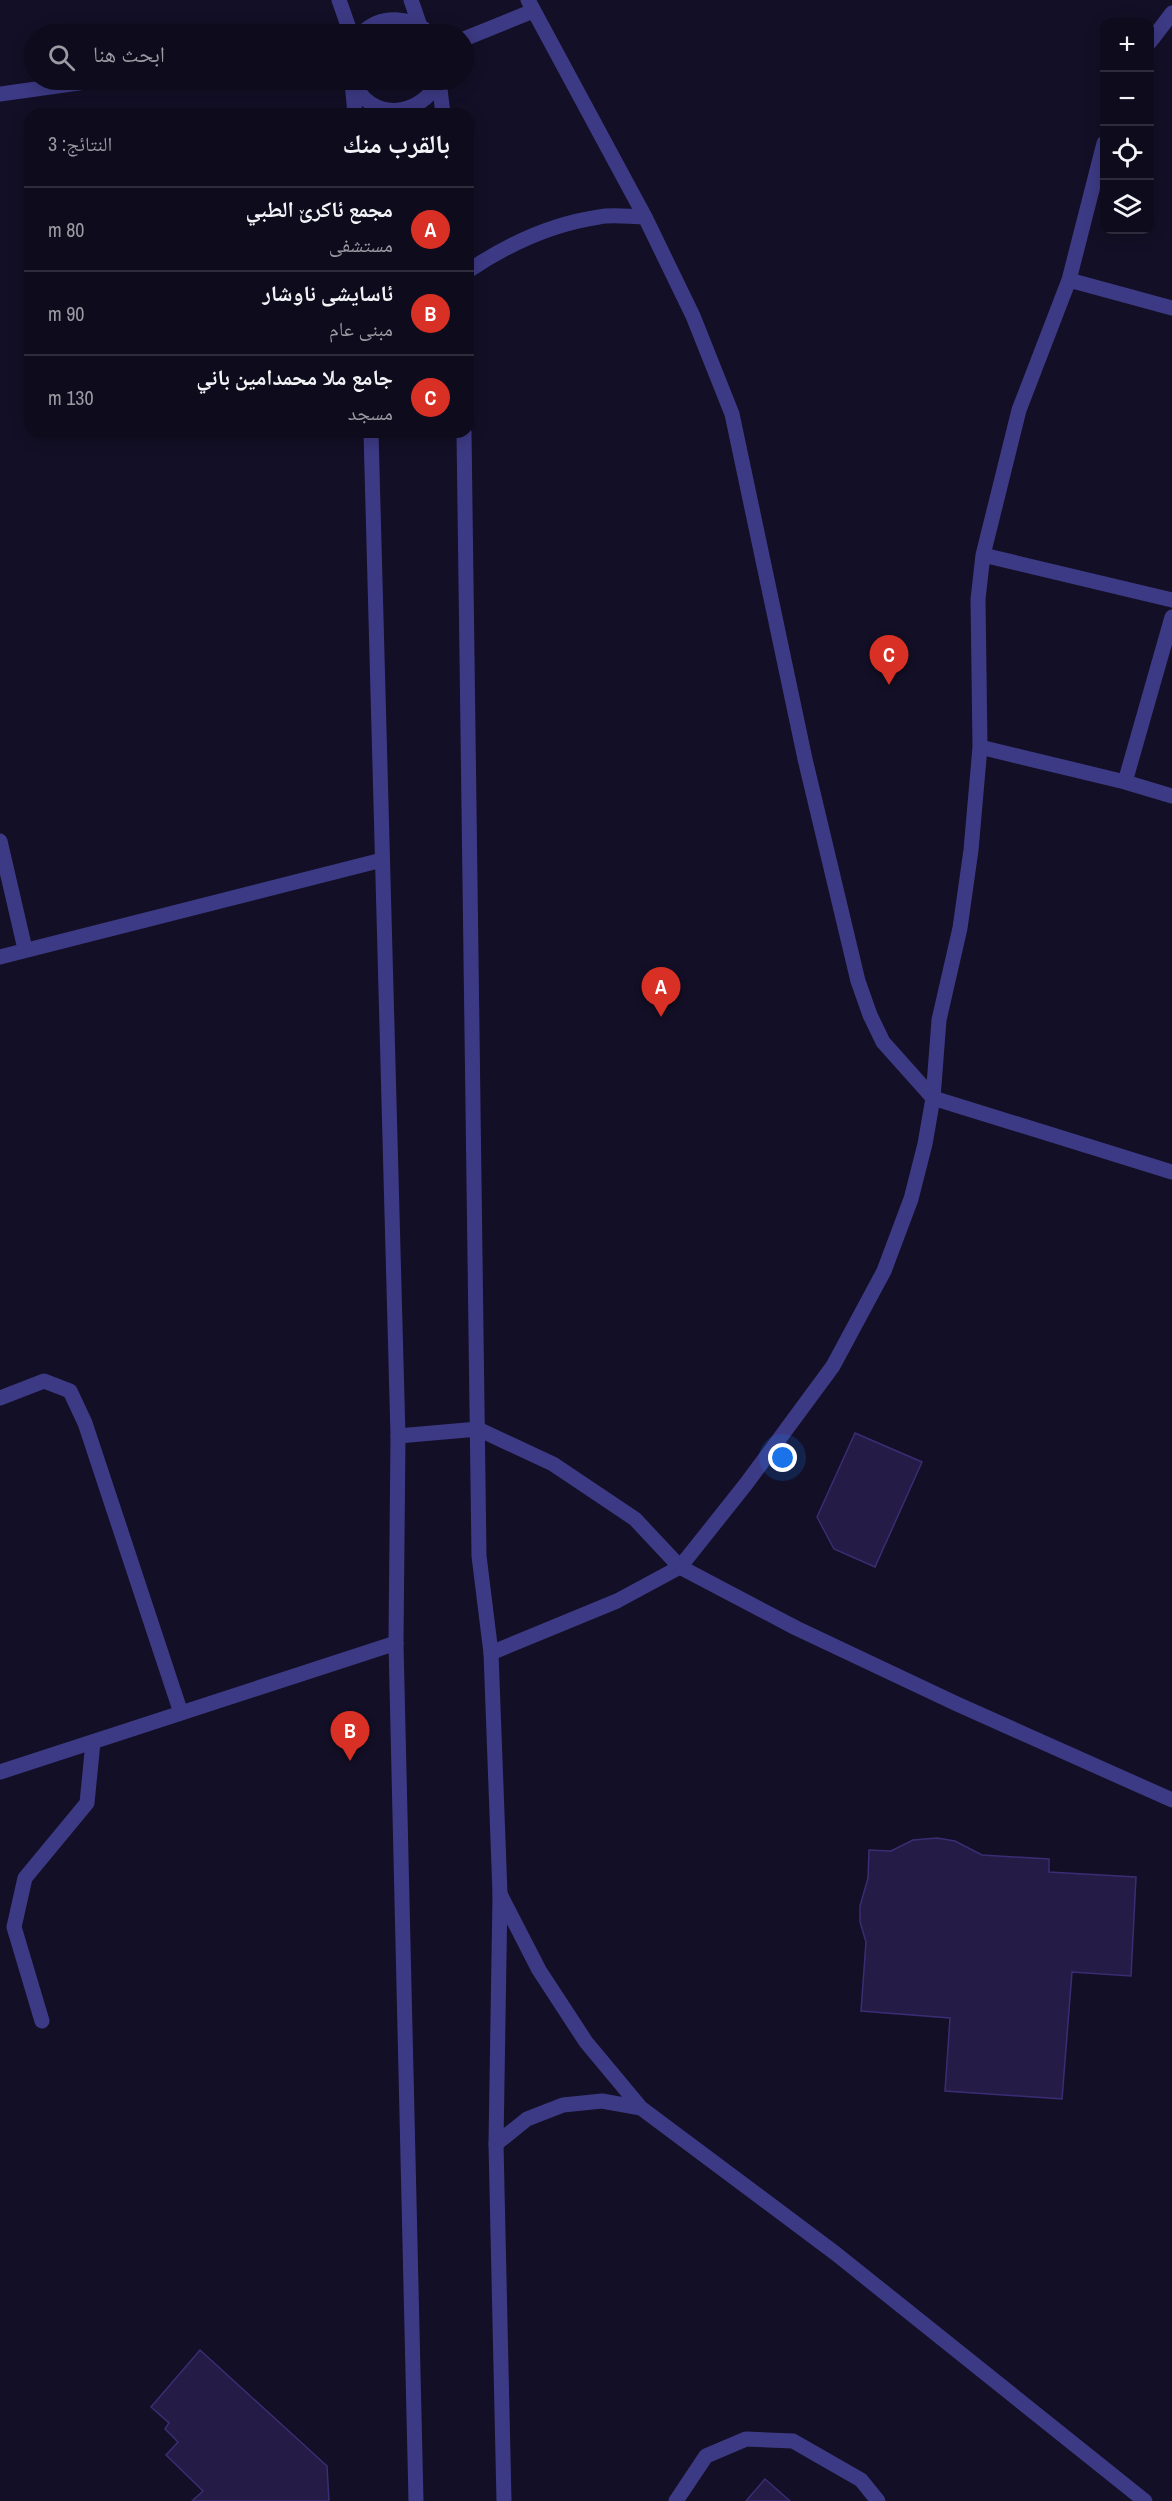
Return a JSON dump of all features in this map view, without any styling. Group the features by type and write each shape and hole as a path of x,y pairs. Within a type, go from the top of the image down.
{"street":[{"path":"339,0 347,24"},
{"path":"411,0 422,24"},
{"path":"474,34 531,5 645,217 693,316 732,414 803,747 858,981 883,1042 933,1098 1172,1172"},
{"path":"1154,36 1172,13"},
{"path":"374,24 405,19 414,24"},
{"path":"0,94 29,90"},
{"path":"354,90 355,108"},
{"path":"359,90 364,97 382,108"},
{"path":"410,108 418,105 433,90"},
{"path":"440,90 442,108"},
{"path":"491,1653 617,1601 680,1567 746,1484 833,1366 884,1271 911,1199 925,1144 933,1098 939,1020 960,927 971,850 980,747 978,599 982,555 1019,410 1069,280 1100,159"},
{"path":"474,267 500,249 543,231 600,216 645,217"},
{"path":"1069,280 1172,308"},
{"path":"371,438 398,1436 396,1643 416,2501"},
{"path":"464,438 479,1556 491,1653 500,1894 496,2144 504,2501"},
{"path":"982,555 1172,600"},
{"path":"1125,782 1172,617"},
{"path":"980,747 1125,782 1172,796"},
{"path":"0,841 25,949"},
{"path":"0,957 382,860"},
{"path":"0,1398 44,1381 70,1391 85,1423 181,1713"},
{"path":"398,1436 478,1429 553,1464 635,1519 680,1567 796,1628 957,1704 1172,1800"},
{"path":"0,1772 396,1643"},
{"path":"42,2021 14,1927 25,1878 87,1803 93,1742"},
{"path":"500,1894 539,1970 586,2042 641,2108 836,2253 1145,2501"},
{"path":"496,2144 527,2120 563,2104 602,2100 641,2108"},
{"path":"676,2501 706,2456 746,2439 793,2441 861,2480 878,2501"}],"building":[{"path":"855,1433 922,1462 875,1567 834,1549 817,1517"},
{"path":"937,1838 955,1841 982,1855 1049,1859 1049,1872 1136,1877 1131,1976 1072,1972 1062,2099 945,2091 950,2018 861,2011 866,1942 860,1922 860,1906 868,1878 869,1850 891,1851 913,1840"},
{"path":"200,2350 327,2466 329,2501 192,2501 203,2491 166,2455 178,2442 165,2429 169,2423 151,2407"},
{"path":"765,2479 790,2501 746,2501"}],"place":[{"name":"جامع ملا محمدامين باني","path":"889,685"},
{"name":"مجمع ئاکرێ الطبي","path":"661,1017"},
{"name":"ئاسايشى ناوشار","path":"350,1761"}]}
